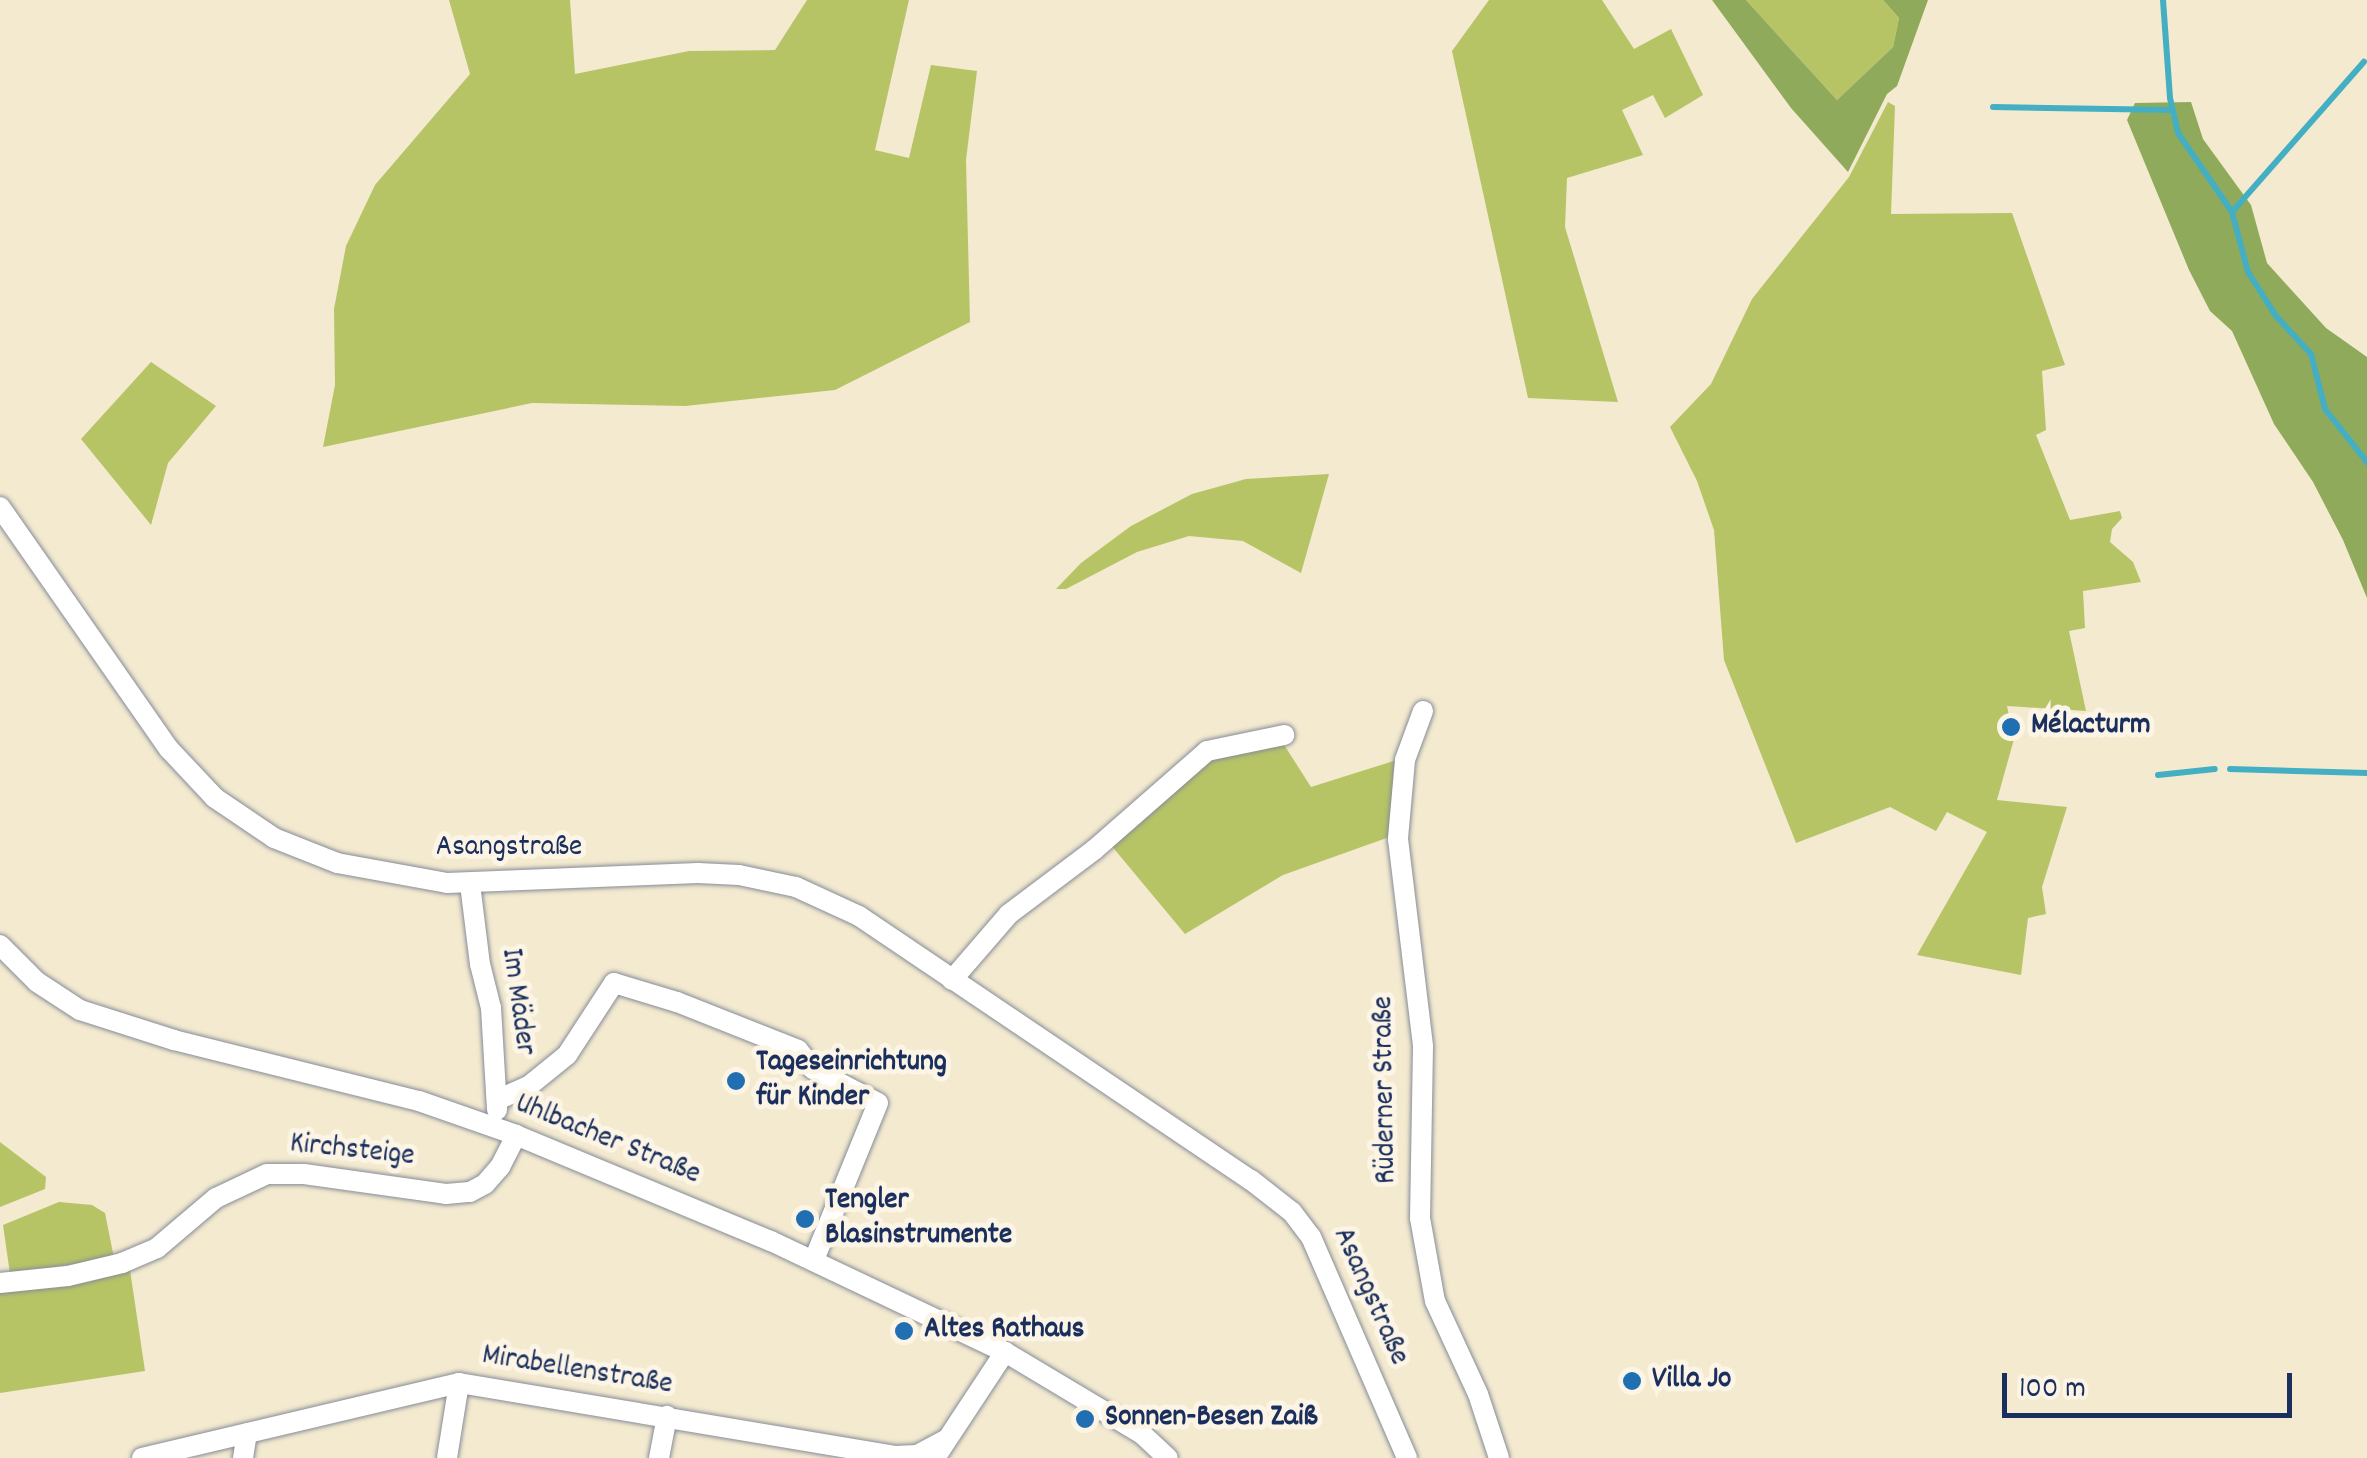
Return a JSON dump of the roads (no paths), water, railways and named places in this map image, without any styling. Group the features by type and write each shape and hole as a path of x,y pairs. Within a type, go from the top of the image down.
{"street":[{"name":"Asangstraße","path":"0,507 7,533 169,749 232,811 274,838 337,863 393,876 470,884 698,873 756,877 796,887 847,909 1236,1170 1292,1212 1316,1246 1407,1458"},
{"name":"Rüderner Straße","path":"1422,712 1405,760 1398,839 1422,1047 1420,1218 1436,1301 1483,1406 1499,1458"},
{"path":"952,980 1009,914 1094,850 1207,751 1284,735"},
{"name":"Im Mäder","path":"470,884 480,964 491,1008 497,1100 506,1132"},
{"name":"Uhlbacher Straße","path":"0,945 37,982 80,1010 420,1101 506,1132 814,1260 1005,1352 1142,1434 1168,1458"},
{"path":"497,1100 530,1085 568,1056 614,984 677,1002 798,1050 813,1069 878,1103 814,1260"},
{"name":"Kirchsteige","path":"0,1284 68,1276 122,1263 157,1248 216,1198 267,1174 304,1174 446,1194 470,1192 485,1184 500,1167 506,1132"},
{"path":"940,1449 1005,1352"},
{"path":"447,1458 458,1383"},
{"name":"Mirabellenstraße","path":"142,1458 458,1383 896,1456 940,1449"},
{"path":"659,1458 666,1416"},
{"path":"243,1458 247,1433"}],"waterway":[{"path":"2163,0 2170,98 2178,133 2232,212 2248,272 2276,316 2311,354 2325,409 2367,462"},
{"path":"2232,212 2364,62"},
{"path":"1993,107 2172,110"},
{"path":"2158,775 2215,769"},
{"path":"2230,769 2367,773"}],"place":[{"name":"Mélacturm","path":"2011,727"},
{"name":"Tageseinrichtung für Kinder","path":"736,1081"},
{"name":"Tengler Blasinstrumente","path":"805,1219"},
{"name":"Altes Rathaus","path":"904,1331"},
{"name":"Villa Jo","path":"1632,1381"},
{"name":"Sonnen-Besen Zaiß","path":"1085,1419"}]}
